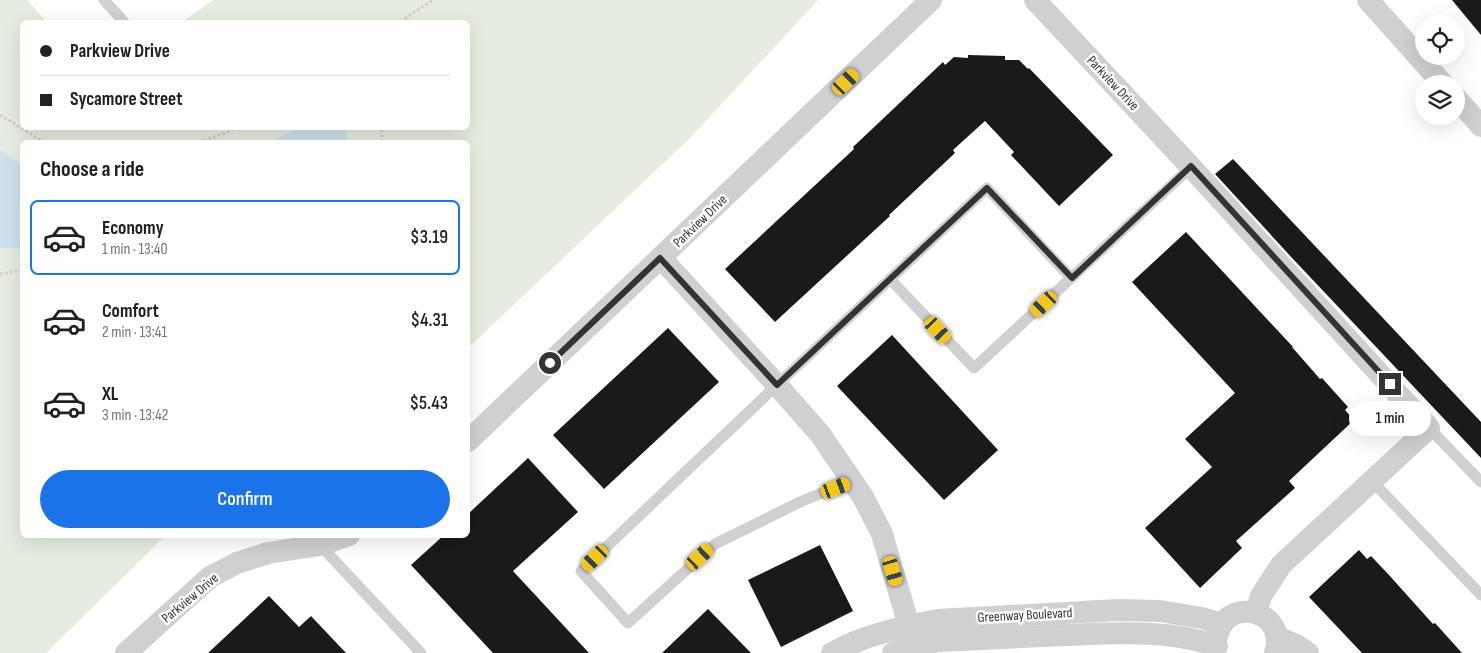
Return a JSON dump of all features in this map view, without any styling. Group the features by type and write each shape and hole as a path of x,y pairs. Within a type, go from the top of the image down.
{"street":[{"name":"Parkview Drive","path":"470,439 931,0"},
{"name":"Parkview Drive","path":"1034,0 1191,166 1429,428"},
{"path":"1368,0 1435,75"},
{"path":"1465,108 1481,126"},
{"path":"660,258 820,434 863,497 882,534 905,642"},
{"path":"1256,612 1261,596 1281,565 1429,428"},
{"name":"Parkview Drive","path":"126,653 210,577 237,563 268,553 320,545 340,538"},
{"name":"Greenway Boulevard","path":"905,642 938,620 1118,610 1160,610 1222,624"},
{"path":"1218,649 1219,631 1222,624 1229,617 1247,611 1256,612 1271,623 1276,645 1296,645 1308,653"},
{"name":"Greenway Boulevard","path":"832,653 840,648 876,635 905,642 1116,633 1158,634 1198,639 1218,649"}],"lane":[{"path":"104,0 122,20"},
{"path":"890,279 974,368 1191,166"},
{"path":"852,481 802,501 715,544 628,623 581,571 987,188 1072,278"},
{"path":"1429,428 1481,482"},
{"path":"1372,481 1481,595"},
{"path":"320,545 421,653"}],"path":[{"path":"403,20 433,0"},
{"path":"0,114 20,127"},
{"path":"25,130 41,140"},
{"path":"204,140 231,130"},
{"path":"0,274 20,270"}],"shaded area":[{"path":"0,0 27,0 45,20 20,20 20,130 293,130 273,140 20,140 20,164 0,149"},
{"path":"213,0 818,0 690,138 470,346 470,140 348,140 347,130 470,130 470,20 185,20"},
{"path":"0,248 20,249 20,538 163,538 46,653 0,653"}],"water":[{"path":"293,130 347,130 348,140 273,140"},
{"path":"0,149 20,164 20,249 0,248"}],"building":[{"path":"1452,0 1481,0 1481,35 1465,15"},
{"path":"968,55 1005,56 1005,60 1019,60 1113,155 1059,206 1011,155 1014,152 985,121 953,150 955,153 890,216 775,322 725,269 854,149 853,147 943,62 945,65 954,57 968,58"},
{"path":"1233,159 1481,422 1481,458 1215,174"},
{"path":"1186,232 1293,347 1320,379 1322,378 1348,407 1345,410 1354,420 1289,481 1295,488 1236,541 1242,548 1200,588 1145,528 1212,467 1185,439 1235,393 1132,282"},
{"path":"668,328 719,382 604,489 553,435"},
{"path":"892,335 998,450 944,500 837,386"},
{"path":"528,458 578,512 513,571 589,653 493,653 411,565 441,538 470,538 470,512"},
{"path":"820,545 853,611 781,647 748,580"},
{"path":"1359,550 1367,559 1371,556 1462,653 1362,653 1309,597"},
{"path":"269,596 299,627 311,616 346,653 208,653"},
{"path":"708,609 751,653 662,653"}],"route":[{"path":"550,363 660,258 777,385 987,188 1072,278 1191,166 1390,384"}]}
